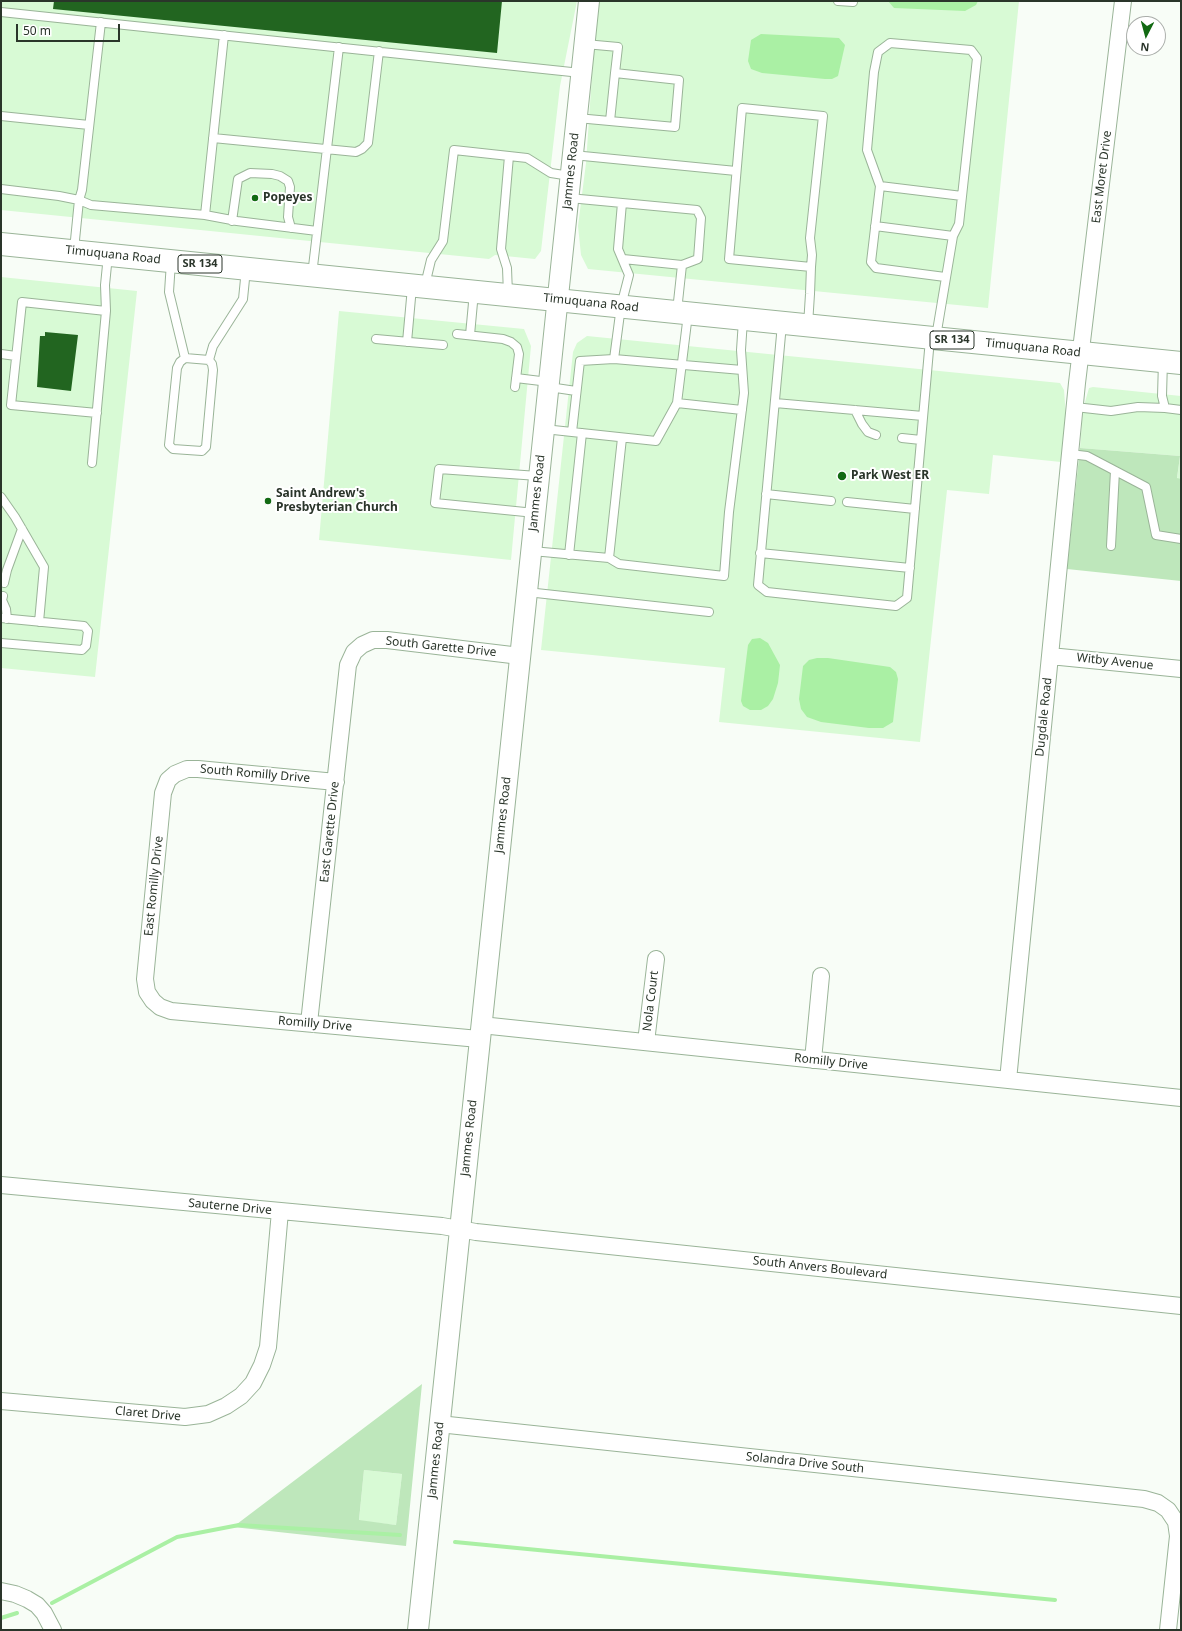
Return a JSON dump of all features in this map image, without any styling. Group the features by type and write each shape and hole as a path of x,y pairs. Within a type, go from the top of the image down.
{"main road":[{"name":"Timuquana Road","path":"1,244 1172,362"}],"street":[{"name":"Jammes Road","path":"418,1630 589,1"},
{"name":"East Moret Drive","path":"1080,353 1123,1"},
{"name":"Dugdale Road","path":"1008,1080 1080,353"},
{"name":"South Garette Drive","path":"362,645 374,640 387,640 520,656"},
{"name":"East Garette Drive","path":"309,1024 348,664 354,652 362,645"},
{"name":"Witby Avenue","path":"1050,656 1181,669"},
{"name":"South Romilly Drive","path":"175,774 187,769 198,769 336,782"},
{"name":"East Romilly Drive","path":"153,1001 147,992 145,979 162,800 163,792 168,780 175,774"},
{"name":"Nola Court","path":"646,1042 656,959"},
{"path":"813,1060 821,976"},
{"name":"Romilly Drive","path":"153,1001 160,1007 170,1011 309,1024 646,1042 1181,1098"},
{"name":"Sauterne Drive","path":"1,1185 434,1225 459,1229"},
{"name":"Claret Drive","path":"1,1400 185,1418 208,1414 226,1406 241,1396 253,1383 262,1365 268,1347 280,1211"},
{"name":"South Anvers Boulevard","path":"459,1229 1181,1306"},
{"name":"Solandra Drive South","path":"439,1424 1144,1499 1158,1503 1168,1510 1176,1522 1178,1536 1168,1630"},
{"path":"1,1591 15,1594 37,1605 44,1613 53,1630"}],"lane":[{"path":"838,1 853,1"},
{"path":"1,12 582,73"},
{"path":"74,251 101,22"},
{"path":"205,215 224,35"},
{"path":"782,323 758,585 767,592 896,606 908,598 923,416 933,338 945,277 953,236 959,224 977,58 971,50 890,43 878,52 874,72 867,150 880,186 871,262 876,268 945,277"},
{"path":"585,44 618,47 610,122"},
{"path":"312,275 339,47"},
{"path":"213,138 356,152 362,149 368,143 379,51"},
{"path":"577,118 675,127 679,80 615,73"},
{"path":"808,325 812,266 810,238 824,116 742,108 728,259 812,266"},
{"path":"1,116 90,125"},
{"path":"408,342 418,286 431,260 443,241 454,150 527,158 551,173 571,176"},
{"path":"573,155 736,171"},
{"path":"508,295 507,268 501,249 509,156"},
{"path":"232,221 238,179 250,173 272,174 280,176 288,181 290,187 288,217 291,228"},
{"path":"880,186 962,196"},
{"path":"1,189 59,196 79,200 91,205 205,215 232,221 317,231"},
{"path":"568,198 697,210 701,218 698,259 682,265 623,259"},
{"path":"614,359 621,306 629,275 618,249 622,203"},
{"path":"875,226 953,236"},
{"path":"92,463 106,311 105,286 108,254"},
{"path":"171,261 169,292 185,358"},
{"path":"544,429 656,442 677,403 682,365 682,265"},
{"path":"209,360 185,358 180,362 177,368 169,444 173,449 202,451 206,447 213,370 212,364 209,360 213,346 243,299 246,268"},
{"path":"470,335 474,292"},
{"path":"97,413 11,405 22,302 106,311"},
{"path":"531,550 609,558 619,564 724,576 729,512 744,393 741,350 743,319"},
{"path":"457,334 503,339 511,342 517,348 519,354 516,383 549,384 576,391"},
{"path":"376,339 443,345"},
{"path":"1,354 16,356"},
{"path":"572,432 580,361 614,359 742,370"},
{"path":"1165,408 1162,396 1172,362"},
{"path":"677,403 742,410"},
{"path":"774,403 923,416"},
{"path":"1075,407 1111,411 1138,407 1181,410"},
{"path":"855,410 868,432 876,435"},
{"path":"569,555 582,434"},
{"path":"609,558 622,438"},
{"path":"902,438 921,440"},
{"path":"1070,454 1087,456 1146,487 1156,535 1181,538"},
{"path":"535,513 435,503 439,468 539,476"},
{"path":"1112,546 1115,471"},
{"path":"766,494 831,501"},
{"path":"1,498 22,529 44,567 39,622"},
{"path":"847,502 915,509"},
{"path":"4,583 7,570 22,529"},
{"path":"760,553 910,568"},
{"path":"527,592 709,612"},
{"path":"1,643 82,650 86,646 88,631 84,626 4,619 6,609 2,596"}],"shaded area":[{"path":"1,1 577,1 560,86 541,251 535,259 495,255 489,259 1,210"},
{"path":"597,1 1019,1 988,308 588,269 581,255 578,226 586,163"},
{"path":"888,1 978,1 976,5 965,11 894,8"},
{"path":"761,34 839,38 845,45 838,76 832,79 825,79 762,73 751,69 748,61 751,40"},
{"path":"1,277 137,291 95,677 1,668"},
{"path":"339,311 524,329 531,346 511,560 319,540"},
{"path":"587,336 1060,383 1064,390 1066,417 1061,462 993,455 989,494 947,490 920,742 719,722 725,668 541,650 573,352 577,343"},
{"path":"1093,387 1181,396 1181,479 1177,479 1180,456 1080,448 1083,409 1089,388"},
{"path":"1080,448 1180,456 1177,478 1181,479 1181,581 1067,569"},
{"path":"760,638 768,643 780,665 778,683 773,699 768,706 761,710 750,710 743,706 741,701 748,645 752,639"},
{"path":"828,658 890,667 896,672 898,679 893,722 883,728 869,728 821,722 807,717 801,709 799,699 803,666 809,660"},
{"path":"422,1384 406,1546 233,1527","holes":["364,1470 402,1474 396,1525 359,1520"]},
{"path":"364,1470 402,1474 396,1525 359,1521"}],"building":[{"path":"54,1 502,1 497,53 53,9"},
{"path":"45,332 78,335 71,391 37,387 40,336 45,336"}],"waterway":[{"path":"52,1603 177,1537 239,1525 400,1535"},
{"path":"455,1542 1055,1600"},
{"path":"1,1618 17,1613"}],"place":[{"name":"Popeyes","path":"255,198"},
{"name":"Park West ER","path":"842,476"},
{"name":"Saint Andrew's Presbyterian Church","path":"268,501"}]}
